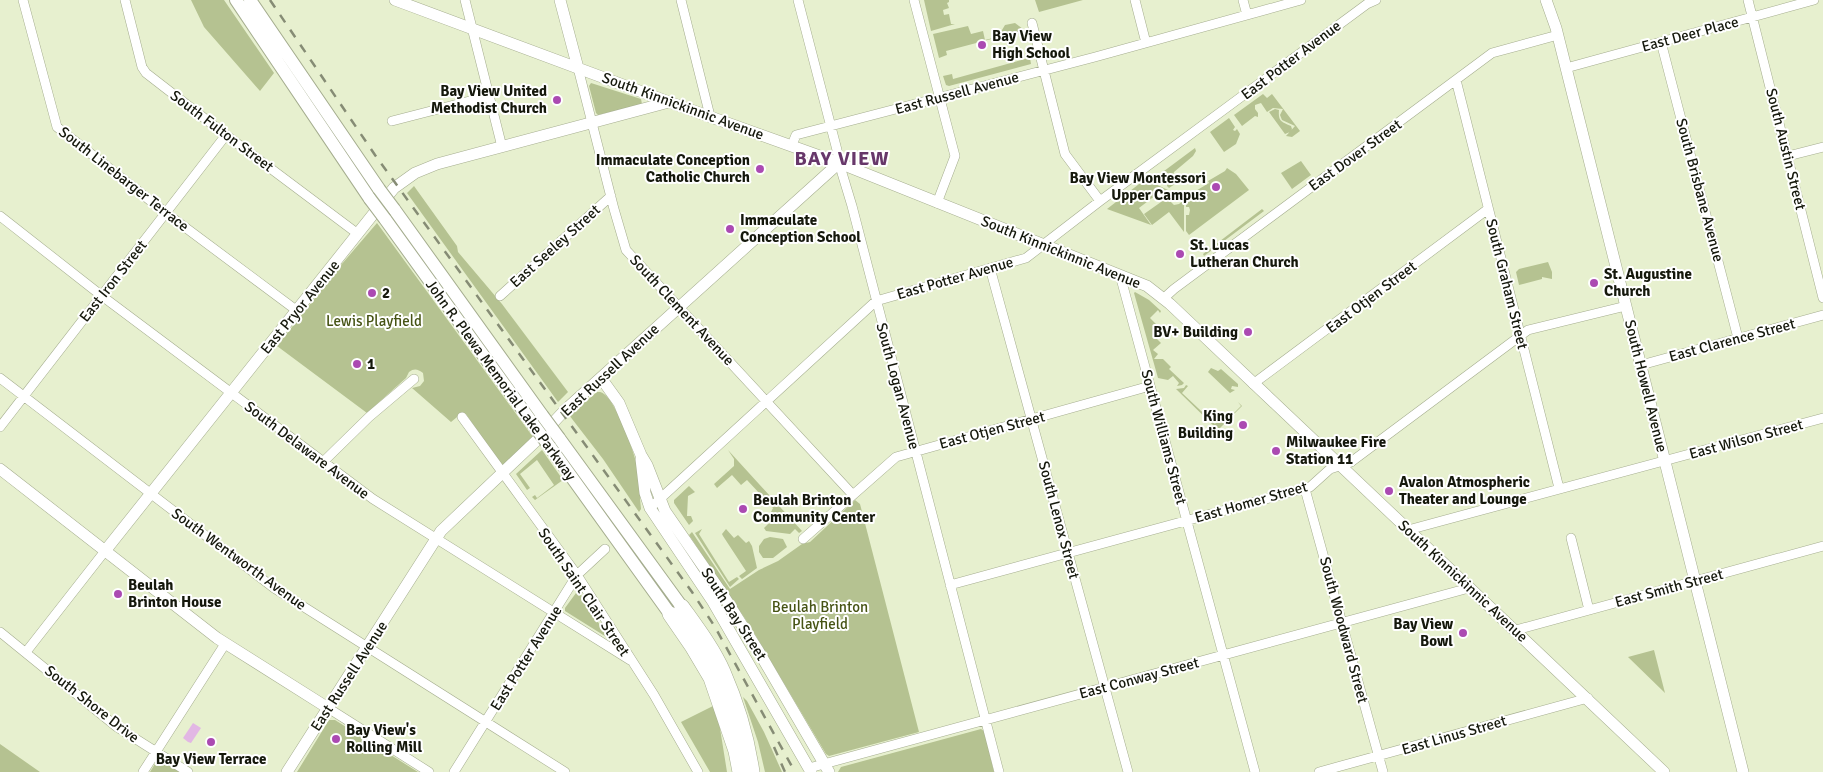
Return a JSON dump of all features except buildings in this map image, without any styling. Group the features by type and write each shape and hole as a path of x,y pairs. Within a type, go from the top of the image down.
{"highway":[{"name":"John R. Plewa Memorial Lake Parkway","path":"676,611 692,646 711,678 736,751 740,772"},
{"name":"John R. Plewa Memorial Lake Parkway","path":"676,611 704,639 723,671 742,724 752,767"},
{"path":"725,718 731,772"}],"main road":[{"name":"John R. Plewa Memorial Lake Parkway","path":"236,0 370,199 537,420 559,438 676,611"},
{"name":"John R. Plewa Memorial Lake Parkway","path":"250,0 537,420 550,447 676,611"},
{"name":"South Kinnickinnic Avenue","path":"395,0 669,102 792,145 1147,286 1254,384 1468,588 1516,630 1664,772"},
{"name":"South Clement Avenue","path":"560,0 578,68"},
{"name":"South Howell Avenue","path":"1546,0 1558,35 1743,772"},
{"name":"East Pryor Avenue","path":"105,551 394,188 415,173 437,164 669,102"},
{"name":"East Russell Avenue","path":"287,772 444,527 565,410 838,163"},
{"name":"South Bay Street","path":"601,378 619,403 665,511 723,595 759,652 827,768"},
{"name":"South Bay Street","path":"641,455 645,494 650,508 713,602 810,770"},
{"path":"0,469 225,644 328,708"},
{"path":"713,602 723,595"},
{"path":"783,722 796,714"}],"street":[{"name":"South Linebarger Terrace","path":"23,0 57,127 166,213 296,310"},
{"name":"South Fulton Street","path":"125,0 144,70 226,135 358,234"},
{"path":"465,0 502,147"},
{"path":"681,0 710,116"},
{"name":"South Logan Avenue","path":"798,0 837,150 838,163 852,206 999,772"},
{"path":"914,0 955,156 937,203"},
{"path":"1135,0 1146,43"},
{"path":"1243,0 1247,15"},
{"name":"East Russell Avenue","path":"792,145 796,135 1146,43 1301,0"},
{"name":"South Austin Street","path":"1748,0 1823,298"},
{"name":"East Deer Place","path":"1566,68 1814,0"},
{"name":"East Potter Avenue","path":"650,508 876,301 1026,258 1100,201 1371,1"},
{"path":"1032,23 1065,154 1100,201"},
{"name":"East Dover Street","path":"1163,299 1492,53 1558,35"},
{"name":"South Brisbane Avenue","path":"1661,42 1738,338"},
{"name":"South Clement Avenue","path":"578,68 610,196 626,250 852,495"},
{"name":"South Graham Street","path":"1456,80 1559,488"},
{"path":"392,121 489,96"},
{"name":"East Iron Street","path":"0,426 226,135"},
{"path":"1788,156 1823,147"},
{"name":"East Seeley Street","path":"500,296 610,196"},
{"name":"East Otjen Street","path":"1254,384 1488,210"},
{"name":"South Delaware Avenue","path":"0,216 102,296 373,498 630,660"},
{"name":"South Lenox Street","path":"990,268 1128,772"},
{"name":"South Williams Street","path":"1120,275 1255,772"},
{"name":"East Homer Street","path":"950,585 1310,487 1330,469 1351,462 1528,330 1626,306"},
{"name":"East Clarence Street","path":"1641,365 1823,315"},
{"name":"South Wentworth Avenue","path":"0,378 274,588 565,772"},
{"path":"323,462 369,418 414,379"},
{"name":"East Otjen Street","path":"803,539 896,457 1150,386"},
{"name":"South Saint Clair Street","path":"462,417 577,575 654,695 698,772"},
{"name":"East Wilson Street","path":"1408,530 1823,418"},
{"name":"South Woodward Street","path":"1305,489 1383,772"},
{"path":"1571,538 1589,610"},
{"name":"East Smith Street","path":"1516,630 1823,546"},
{"name":"East Potter Avenue","path":"454,772 577,575 605,549"},
{"name":"East Pryor Avenue","path":"26,652 105,551"},
{"name":"East Conway Street","path":"810,770 827,768 986,720 1468,588"},
{"name":"South Shore Drive","path":"0,632 117,727 156,752 174,767 188,772"},
{"path":"143,772 225,644"},
{"name":"East Linus Street","path":"1320,772 1588,698"},
{"path":"328,708 429,772"}],"green space":[{"path":"191,0 224,0 274,73 260,91 204,27"},
{"path":"924,0 949,0 947,3 949,8 943,10 944,15 949,14 951,24 955,24 931,31"},
{"path":"1035,0 1083,0 1039,12"},
{"path":"1015,23 1023,29 1026,40 1021,42 1018,32 946,51 947,55 939,58 933,34 968,26 971,34 983,31 985,40 997,37 996,32 1002,30 1005,25"},
{"path":"1029,52 1031,64 949,86 946,85 943,76 952,74 953,79 1025,59 1026,53"},
{"path":"591,83 641,99 642,104 598,115 589,86"},
{"path":"1263,94 1267,98 1272,94 1300,131 1292,137 1286,136 1295,126 1282,120 1280,115 1283,109 1273,108 1267,112 1261,103 1255,105 1258,117 1255,116 1242,126 1234,115"},
{"path":"1275,109 1279,110 1281,121 1291,126 1290,132 1285,134 1269,112"},
{"path":"1229,118 1235,127 1233,130 1237,129 1240,134 1236,144 1224,152 1210,132"},
{"path":"1195,148 1196,151 1193,156 1174,172 1173,175 1178,182 1169,188 1164,178 1156,181 1152,180"},
{"path":"1301,161 1311,175 1292,189 1281,173"},
{"path":"1227,168 1236,174 1249,190 1189,235 1186,231 1186,215 1189,215 1190,210 1189,207 1186,207 1186,200 1189,198 1189,195 1209,183 1208,181"},
{"path":"1148,177 1151,182 1168,190 1161,195 1156,195 1139,208 1151,225 1107,209"},
{"path":"414,186 457,246 458,252 502,304 568,392 558,402 407,193"},
{"path":"1164,195 1174,205 1184,200 1184,232 1169,212 1152,225 1144,214 1161,202 1160,200"},
{"path":"1262,209 1264,211 1204,256 1203,254"},
{"name":"Lewis Playfield","path":"377,223 533,437 502,466 466,414 462,413 451,422 412,388 420,386 424,381 423,373 414,370 409,372 406,378 367,413 277,346"},
{"path":"1548,262 1552,272 1552,279 1542,277 1542,279 1519,285 1516,272 1519,269"},
{"path":"1135,292 1149,300 1161,311 1160,313 1158,310 1150,318 1160,328 1153,335 1161,343 1153,350 1158,354 1154,359 1163,359 1171,367 1169,369 1184,383 1182,385 1177,386 1179,383 1173,376 1168,380 1158,378"},
{"path":"1211,368 1218,371 1221,369 1238,384 1238,387 1232,386 1231,389 1235,390 1230,393 1208,372"},
{"path":"1186,385 1188,386 1182,393 1215,424 1219,419 1224,423 1241,406 1238,402 1242,406 1218,430 1176,389 1184,388"},
{"path":"597,392 601,392 609,399 624,427 637,466 641,497 641,509 639,512 603,459 569,415"},
{"path":"542,450 563,480 535,500 532,497 535,495 537,498 554,485 537,460 520,474 530,488 527,490 516,474"},
{"path":"728,450 802,531 799,533 795,529 790,534 766,531 764,528 774,518 770,514 773,508 747,480 741,485 732,475 717,488 714,484 734,466 734,459"},
{"path":"689,486 695,492 688,496 687,516 691,516 693,521 689,525 674,503 674,500"},
{"name":"Beulah Brinton Playfield","path":"855,500 860,504 919,732 829,756 826,754 750,626 689,535 692,532 730,589 759,570 778,561 802,544 810,542"},
{"path":"702,529 699,534 729,582 737,577 739,579 730,587 695,533"},
{"path":"726,529 734,538 738,535 746,543 749,541 752,546 757,568 742,579 739,576 746,571 722,534"},
{"path":"770,537 783,539 787,547 773,558 763,558 759,552 759,546 764,539"},
{"path":"576,593 581,595 608,638 565,611 565,608"},
{"path":"1654,650 1665,693 1628,657"},
{"path":"743,697 764,732 782,772 765,772 758,742"},
{"path":"713,706 719,722 727,772 710,772 681,722"},
{"path":"329,720 335,720 418,772 297,772"},
{"path":"981,729 984,731 994,772 838,772 841,767"},
{"path":"0,744 40,772 0,772"},
{"path":"162,761 180,772 150,772 156,762"}],"shaded area":[{"path":"193,723 201,728 191,743 183,738"}],"railway":[{"path":"270,0 375,155 692,592 715,627 795,772"},
{"path":"774,747 785,772"}],"place":[{"name":"Bay View High School","path":"982,45"},
{"name":"Bay View United Methodist Church","path":"557,100"},
{"name":"Immaculate Conception Catholic Church","path":"760,169"},
{"name":"Bay View Montessori Upper Campus","path":"1216,187"},
{"name":"Immaculate Conception School","path":"730,229"},
{"name":"St. Lucas Lutheran Church","path":"1180,254"},
{"name":"St. Augustine Church","path":"1594,283"},
{"name":"2","path":"372,293"},
{"name":"BV+ Building","path":"1248,332"},
{"name":"1","path":"357,364"},
{"name":"King Building","path":"1243,425"},
{"name":"Milwaukee Fire Station 11","path":"1276,451"},
{"name":"Avalon Atmospheric Theater and Lounge","path":"1389,491"},
{"name":"Beulah Brinton Community Center","path":"743,509"},
{"name":"Beulah Brinton House","path":"118,594"},
{"name":"Bay View Bowl","path":"1463,633"},
{"name":"Bay View's Rolling Mill","path":"336,739"},
{"name":"Bay View Terrace","path":"211,742"}],"district":[{"name":"BAY VIEW","path":"842,158"}]}
